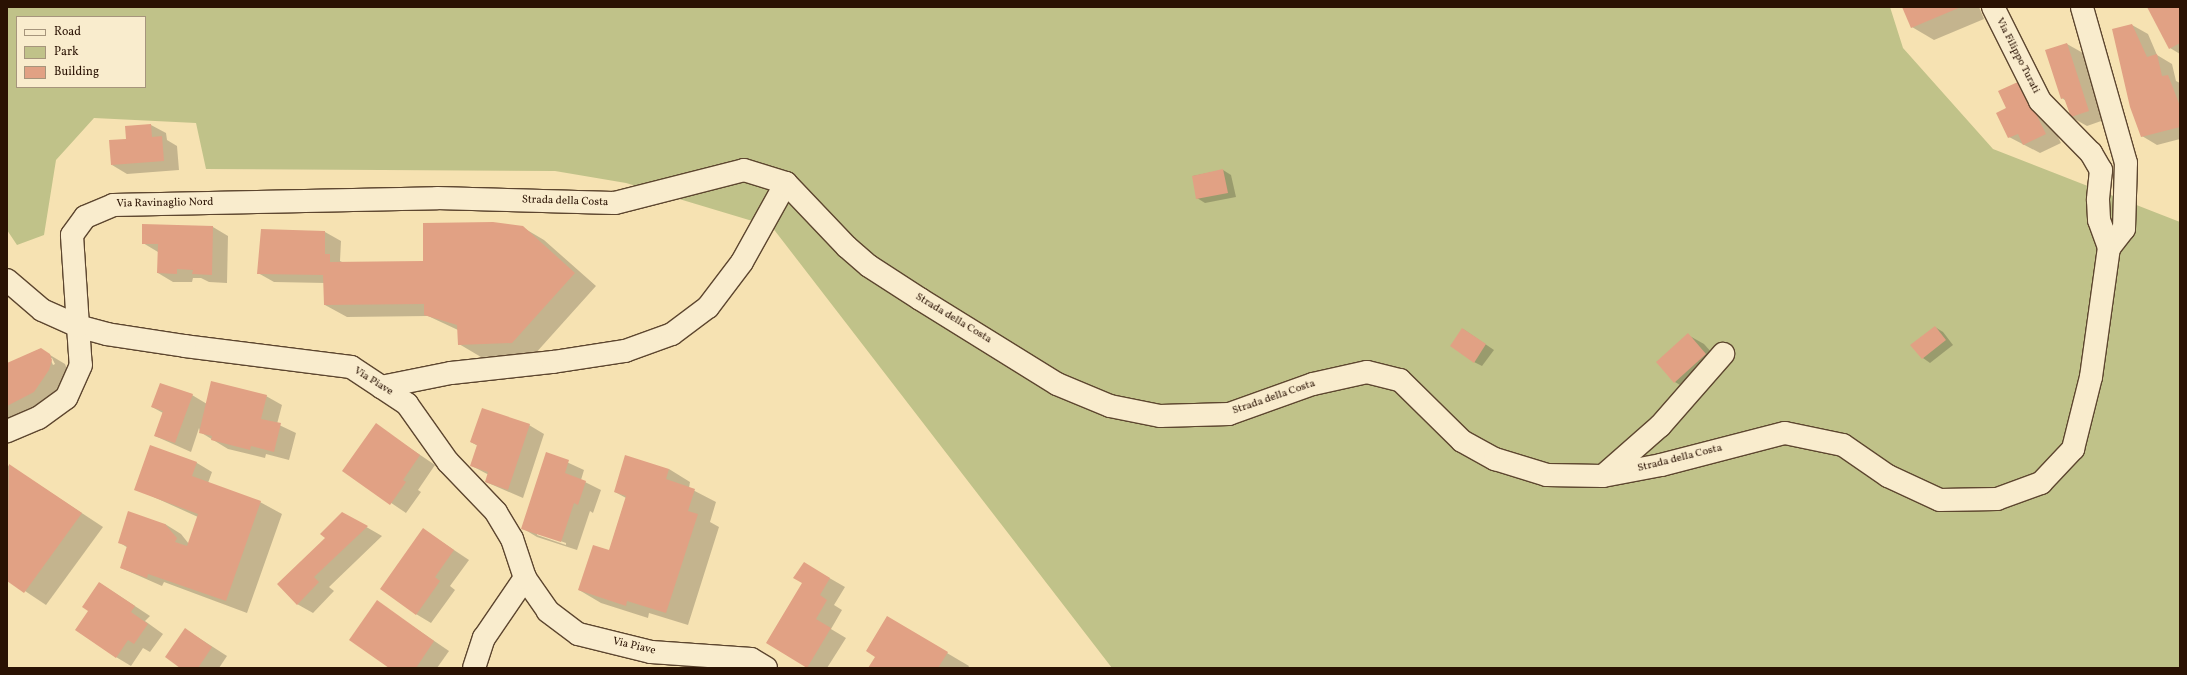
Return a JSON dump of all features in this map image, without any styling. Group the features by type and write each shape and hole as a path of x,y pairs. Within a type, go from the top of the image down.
{"street":[{"name":"Via Filippo Turati","path":"1993,7 2040,101 2091,153 2101,170 2098,200 2099,220 2109,248 2091,377"},
{"name":"Via Filippo Turati","path":"2082,7 2126,163 2124,228 2109,248"},
{"name":"Strada della Costa","path":"266,202 437,198 615,203 744,170 786,183 847,247 869,266 1057,384 1110,406 1160,416 1229,414 1313,384 1367,372 1400,380 1462,442 1495,459 1546,475 1602,476 1661,465 1785,433 1843,445 1888,476 1940,500 1998,499 2041,483 2073,449 2091,377"},
{"path":"381,387 451,373 552,362 625,351 672,334 708,307 742,262 786,183"},
{"name":"Via Ravinaglio Nord","path":"7,431 38,418 66,398 81,365 72,235 85,216 113,205 266,202"},
{"name":"Via Piave","path":"7,280 42,310 78,326 107,334 185,346 351,367 407,404 448,462 496,512 512,538 525,578 548,611 578,634 651,652 751,659 766,668"},
{"path":"1602,476 1660,426 1723,354"},
{"path":"474,668 484,638 525,578"}],"green space":[{"path":"7,7 1890,7 1903,48 1993,149 2180,222 2180,668 1112,668 772,227 626,183 555,171 206,169 196,123 94,118 56,160 44,235 17,245 7,230"}],"building":[{"path":"1902,7 1961,7 1911,28"},
{"path":"2147,7 2180,7 2180,43 2169,49"},
{"path":"2132,24 2147,57 2157,54 2162,76 2168,75 2180,106 2180,127 2141,137 2130,107 2112,29"},
{"path":"2067,43 2089,111 2071,117 2064,98 2061,99 2045,50"},
{"path":"2020,81 2046,134 2023,145 2018,134 2008,138 1996,113 2006,108 1998,91"},
{"path":"151,124 152,137 162,136 164,161 111,165 109,140 126,139 125,126"},
{"path":"1223,169 1228,193 1196,199 1192,176"},
{"path":"493,222 523,226 575,273 512,343 458,345 457,325 424,315 424,304 324,305 323,275 257,274 261,229 325,231 325,254 330,254 330,262 423,261 423,223"},
{"path":"142,224 213,226 212,275 192,274 193,270 177,269 177,274 157,273 158,244 142,244"},
{"path":"1935,326 1946,340 1922,359 1910,345"},
{"path":"1462,328 1486,344 1474,363 1450,346"},
{"path":"1688,333 1706,354 1674,383 1656,362"},
{"path":"41,348 50,354 52,360 49,370 34,392 7,406 7,363"},
{"path":"211,381 267,395 261,419 281,423 274,452 251,446 250,450 211,440 212,436 199,433"},
{"path":"160,383 193,394 175,443 154,436 163,411 151,407"},
{"path":"482,408 530,424 508,490 485,482 488,472 470,466 477,445 470,442"},
{"path":"376,423 420,455 403,480 406,482 390,505 342,471"},
{"path":"150,445 197,462 192,476 261,501 226,601 148,574 147,578 120,568 127,546 118,543 128,511 165,524 177,538 175,542 187,546 198,514 134,490"},
{"path":"546,452 569,460 565,473 586,481 578,505 574,503 561,542 521,529"},
{"path":"625,455 669,469 666,479 695,489 688,511 698,514 666,613 627,601 626,606 578,590 593,545 609,550 626,496 614,492"},
{"path":"9,464 82,513 24,593 7,581"},
{"path":"342,512 368,526 314,577 319,582 297,605 277,584 325,538 320,534"},
{"path":"423,528 454,550 435,577 440,581 416,615 380,589"},
{"path":"804,562 830,578 820,595 827,600 816,619 831,628 807,668 766,643 802,583 793,578"},
{"path":"99,582 135,606 131,612 148,624 134,644 128,640 116,658 75,630 88,611 82,607"},
{"path":"377,600 434,641 416,668 389,668 349,640"},
{"path":"887,616 948,652 938,668 868,668 875,657 866,651"},
{"path":"185,628 212,647 198,668 180,668 165,657"}]}
